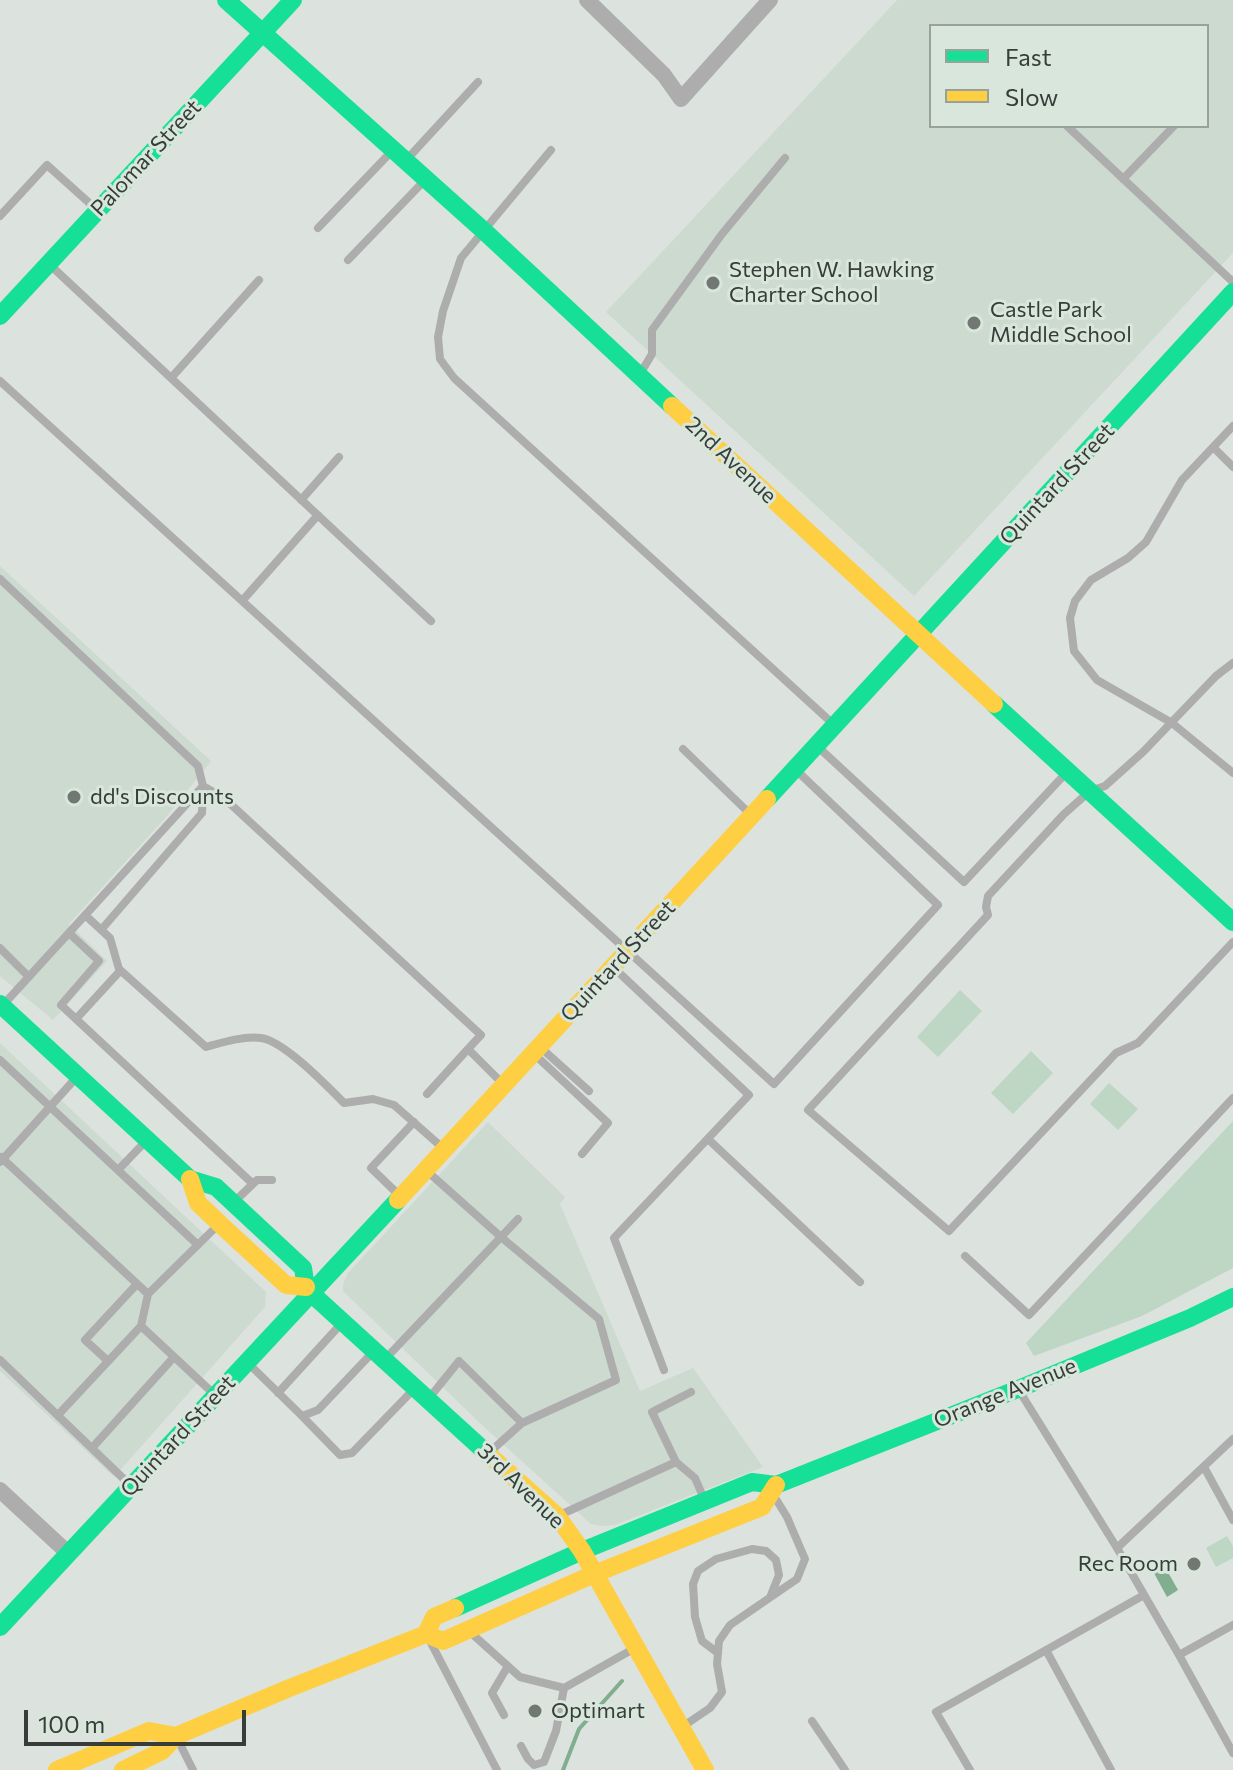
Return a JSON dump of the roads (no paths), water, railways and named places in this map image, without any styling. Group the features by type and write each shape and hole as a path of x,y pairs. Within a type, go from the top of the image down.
{"main road":[{"name":"2nd Avenue","path":"226,0 484,231 918,635 1233,922"},
{"name":"Palomar Street","path":"0,316 293,0"},
{"name":"Quintard Street","path":"0,1627 247,1363 309,1290 401,1197 537,1050 1233,292"},
{"name":"3rd Avenue","path":"1,1005 190,1179 216,1187 303,1268 309,1290"},
{"name":"3rd Avenue","path":"190,1179 198,1203 286,1285 309,1290 557,1516 582,1551 705,1770"},
{"name":"Orange Avenue","path":"426,1634 443,1641 594,1574 762,1507 774,1489 1190,1318 1233,1297"},
{"name":"Orange Avenue","path":"122,1770 162,1751 176,1736 426,1634 434,1617 582,1551 752,1482 774,1489"},
{"name":"Orange Avenue","path":"57,1770 149,1731 176,1736"}],"street":[{"path":"587,0 664,75 681,99 770,0"},
{"path":"0,1490 68,1553"}],"lane":[{"path":"318,228 478,82"},
{"path":"1069,128 1233,282"},
{"path":"1123,179 1172,128"},
{"path":"551,150 461,258 438,337 440,359 454,378 834,726"},
{"path":"639,375 652,354 652,330 722,234 785,158"},
{"path":"0,216 47,165 98,211"},
{"path":"348,260 426,179"},
{"path":"49,264 431,621"},
{"path":"171,378 259,280"},
{"path":"0,381 774,1084 938,905 795,768"},
{"path":"1233,426 1182,480 1146,542 1128,558 1091,580 1075,601 1070,618 1074,651 1097,680 1172,723 1233,773"},
{"path":"1214,448 1233,467"},
{"path":"301,500 339,457"},
{"path":"242,601 318,515"},
{"path":"0,579 198,766 203,786 202,813 101,930"},
{"path":"1233,663 1216,676 1172,723 1105,786 1090,791 1064,814 988,896 988,915 808,1110 949,1231 1116,1053 1138,1043 1233,942"},
{"path":"816,745 964,882 1068,771"},
{"path":"683,749 752,816"},
{"path":"1,1005 203,786"},
{"path":"203,786 225,799 481,1035 427,1094"},
{"path":"85,915 110,938 120,971 206,1047 235,1039 264,1038 281,1047 344,1103 373,1099 394,1105 444,1150"},
{"path":"69,933 99,961 61,1005 252,1183"},
{"path":"0,948 29,977"},
{"path":"613,967 749,1095 614,1238 664,1370"},
{"path":"76,1019 120,971"},
{"path":"468,1049 504,1085"},
{"path":"537,1050 589,1091"},
{"path":"537,1050 608,1123 582,1154"},
{"path":"0,1060 198,1245"},
{"path":"78,1076 1,1159 148,1294"},
{"path":"965,1256 1029,1315 1233,1098"},
{"path":"401,1197 371,1168 414,1122"},
{"path":"708,1139 860,1282"},
{"path":"118,1170 147,1141"},
{"path":"426,1170 599,1319 616,1380 522,1423 488,1454"},
{"path":"233,1203 252,1183 272,1180"},
{"path":"302,1416 318,1410 379,1355 518,1219"},
{"path":"58,1415 141,1326 148,1294 220,1224"},
{"path":"108,1361 85,1340 137,1284"},
{"path":"278,1393 343,1322"},
{"path":"141,1326 216,1396"},
{"path":"92,1448 174,1357"},
{"path":"0,1360 131,1486"},
{"path":"247,1363 340,1455 352,1453 459,1361 522,1423"},
{"path":"1018,1389 1117,1548 1233,1753"},
{"path":"691,1392 652,1412 676,1462 695,1478 705,1501"},
{"path":"1117,1548 1233,1439"},
{"path":"557,1516 676,1462"},
{"path":"1204,1467 1233,1520"},
{"path":"681,1728 710,1708 722,1692 717,1664 719,1641 730,1625 797,1579 805,1559 774,1489"},
{"path":"718,1653 702,1641 695,1617 693,1584 698,1571 716,1559 752,1549 766,1551 776,1560 779,1575 771,1596"},
{"path":"970,1770 936,1712 1144,1595"},
{"path":"1179,1655 1233,1625"},
{"path":"467,1630 520,1677 564,1688 636,1647"},
{"path":"426,1634 497,1770"},
{"path":"1046,1650 1111,1770"},
{"path":"504,1715 492,1693 508,1666"},
{"path":"521,1746 534,1765 544,1762 556,1731 564,1688"},
{"path":"812,1721 845,1770"},
{"path":"176,1736 193,1770"},
{"path":"111,1747 122,1770"}],"waterway":[{"path":"563,1770 579,1729 622,1681"}],"place":[{"name":"Stephen W. Hawking Charter School","path":"713,283"},
{"name":"Castle Park Middle School","path":"974,323"},
{"name":"dd's Discounts","path":"74,797"},
{"name":"Rec Room","path":"1194,1564"},
{"name":"Optimart","path":"535,1711"}]}
